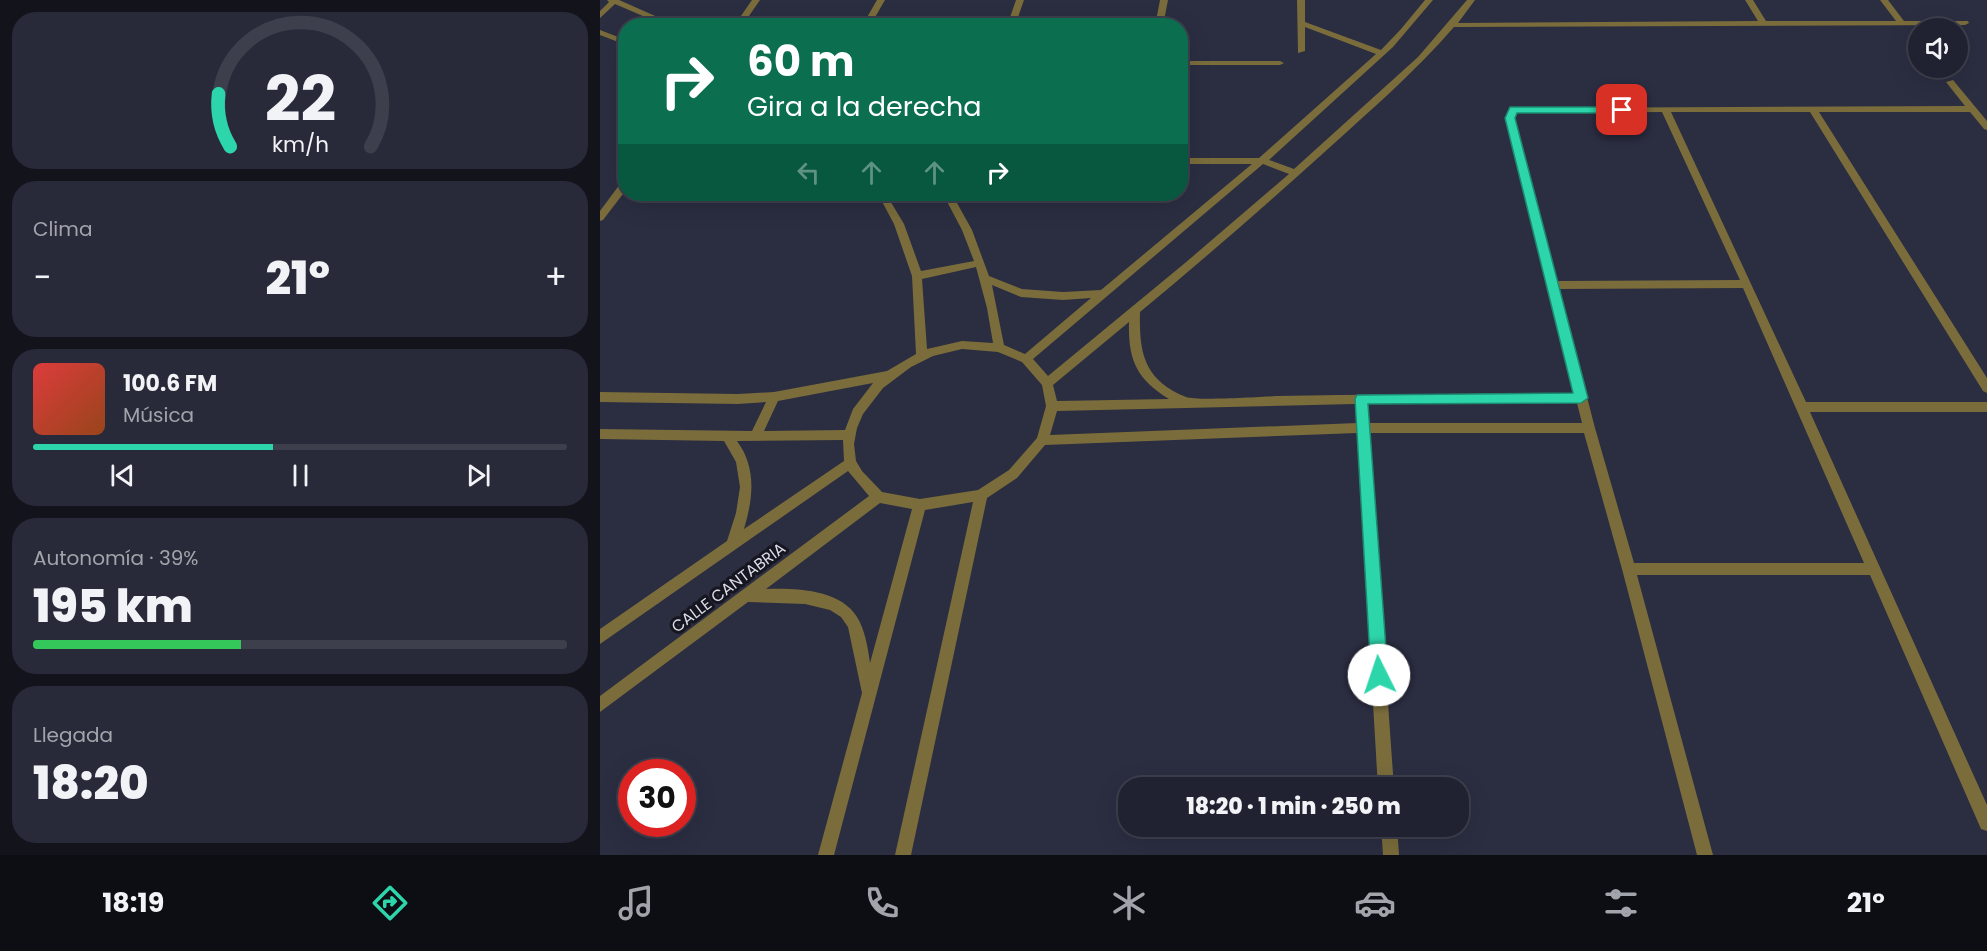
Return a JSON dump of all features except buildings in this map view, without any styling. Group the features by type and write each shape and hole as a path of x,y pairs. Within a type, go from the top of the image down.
{"street":[{"path":"600,16 613,0 655,18"},
{"path":"744,18 756,0"},
{"path":"871,18 881,0"},
{"path":"1014,18 1020,0"},
{"path":"1161,18 1164,0"},
{"path":"1300,0 1301,51"},
{"path":"1026,359 1263,161 1381,53 1419,15 1429,0"},
{"path":"1047,382 1135,311 1296,173 1415,65 1453,24 1471,0"},
{"path":"1749,0 1763,23"},
{"path":"1884,0 1902,23"},
{"path":"1301,23 1381,53"},
{"path":"1453,24 1908,23"},
{"path":"600,32 618,40"},
{"path":"1188,63 1280,63"},
{"path":"1950,82 1987,127"},
{"path":"1705,855 1629,569 1589,429 1510,118 1513,110 1973,109"},
{"path":"1666,111 1747,285 1987,823"},
{"path":"1814,111 1987,388"},
{"path":"1188,161 1263,161 1296,173"},
{"path":"600,218 618,193"},
{"path":"886,201 899,224 917,276 922,355"},
{"path":"952,201 986,278 999,348"},
{"path":"917,276 980,263"},
{"path":"986,278 1021,293 1063,296 1103,294"},
{"path":"1554,285 1747,285"},
{"path":"1135,311 1134,343 1139,360 1150,379 1185,403"},
{"path":"962,345 999,348 1026,359 1047,382 1052,406 1042,441 1013,474 981,495 920,505 878,497 850,463 849,435 860,406 887,376 922,355 962,345"},
{"path":"600,397 738,399 774,397 887,376"},
{"path":"756,436 774,397"},
{"path":"1052,406 1361,399 1581,398"},
{"path":"1361,399 1385,777"},
{"path":"1802,407 1987,407"},
{"path":"1042,441 1364,428 1589,429"},
{"path":"600,434 849,435"},
{"path":"727,436 739,451 748,479 744,509 735,542"},
{"name":"CALLE CANTABRIA","path":"600,637 850,463"},
{"path":"903,855 981,495"},
{"name":"CALLE CANTABRIA","path":"600,705 878,497"},
{"path":"826,855 920,505"},
{"path":"1629,569 1874,569"},
{"path":"746,596 806,596 835,606 853,621 869,694"},
{"path":"1389,837 1390,855"}],"route":[{"path":"1379,675 1361,399 1581,398 1510,118 1513,110 1622,110"}]}
